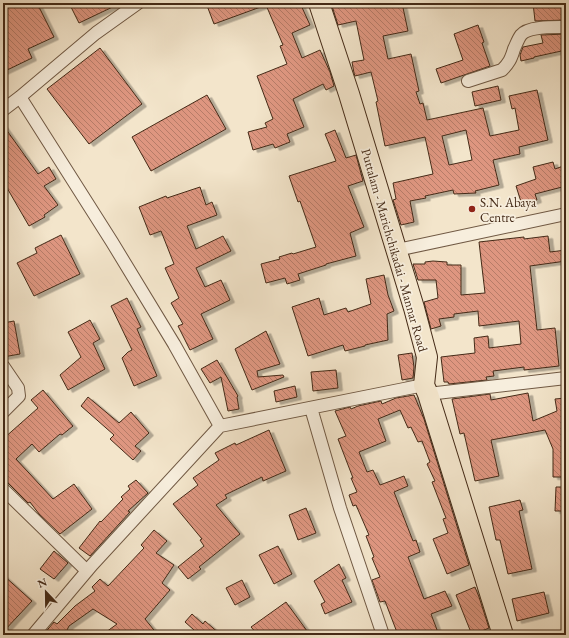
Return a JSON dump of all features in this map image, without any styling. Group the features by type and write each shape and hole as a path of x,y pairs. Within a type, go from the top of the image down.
{"main road":[{"name":"Puttalam - Marichchikadai - Mannar Road","path":"319,3 349,94 414,308 427,357 426,390 503,635"}],"street":[{"path":"3,110 96,33 138,3"},
{"path":"468,81 502,70 511,59 521,35 526,31 566,27"},
{"path":"20,97 174,344 220,426"},
{"path":"397,250 566,214"},
{"path":"3,366 18,388 19,396 3,412"},
{"path":"33,635 87,571 220,426 311,408 426,390 566,378"},
{"path":"311,408 340,508 383,635"},
{"path":"3,489 87,571"}],"building":[{"path":"3,3 37,3 54,37 28,49 32,58 3,72"},
{"path":"69,3 121,3 79,23"},
{"path":"206,3 300,3 310,25 292,33 302,58 320,50 330,72 334,86 326,90 323,84 293,99 304,127 287,134 290,142 275,148 273,144 253,150 248,132 267,127 265,123 273,119 257,76 287,64 280,46 283,45 266,5 214,24"},
{"path":"331,3 402,3 408,31 383,36 388,59 411,54 419,91 416,92 420,104 423,103 427,120 483,108 490,136 519,130 515,108 512,109 509,96 537,90 548,140 519,147 520,154 493,160 499,185 475,191 476,193 454,194 453,190 410,201 414,222 401,225 393,200 396,199 393,183 433,174 425,137 385,146 376,102 378,101 371,72 355,76 354,73 352,62 364,60 356,21 338,25","holes":["466,130 472,160 449,165 442,136"]},
{"path":"533,3 566,3 566,20 535,21"},
{"path":"478,25 484,42 482,43 490,66 441,83 436,69 463,60 454,34"},
{"path":"566,34 566,50 521,61 520,55 523,47 543,43 541,35"},
{"path":"100,48 142,104 89,144 47,89"},
{"path":"498,86 501,100 475,106 472,92"},
{"path":"207,95 226,129 151,171 132,137"},
{"path":"3,125 38,174 49,167 56,179 44,186 58,205 44,215 45,217 29,226 3,181"},
{"path":"335,130 346,158 356,155 363,181 348,186 364,227 350,233 356,256 326,264 298,274 300,280 287,284 285,278 266,283 261,264 280,259 279,257 316,247 300,201 298,202 289,176 336,161 325,134"},
{"path":"553,162 555,169 566,165 566,186 535,194 537,200 522,205 516,186 536,179 533,167"},
{"path":"200,187 206,205 212,202 217,215 187,226 196,249 223,236 231,251 196,268 205,287 221,280 230,300 201,314 213,339 190,350 178,326 183,324 171,303 179,298 165,268 174,264 161,231 150,235 139,207 166,196 167,198"},
{"path":"61,235 80,274 34,296 17,263 37,253 35,248"},
{"path":"548,236 550,252 566,250 566,261 530,266 537,330 555,328 559,366 524,370 524,367 493,371 494,376 486,377 487,380 449,384 448,382 444,382 441,357 475,353 474,338 488,336 489,348 521,344 519,321 479,326 478,311 454,314 454,317 439,319 441,326 431,329 424,302 438,298 436,280 418,280 413,264 425,264 425,262 433,261 447,262 447,265 461,265 461,295 485,293 479,242"},
{"path":"384,275 388,295 394,311 387,314 388,340 345,351 343,345 308,356 292,307 319,298 324,315 346,308 348,312 371,304 366,279"},
{"path":"127,298 141,327 137,329 157,376 134,386 122,358 132,350 111,306"},
{"path":"90,320 100,339 93,343 105,369 68,390 60,375 81,357 68,332"},
{"path":"14,321 20,354 3,357 3,323"},
{"path":"266,331 280,364 257,371 258,377 283,375 284,377 252,390 235,349"},
{"path":"412,353 414,367 413,378 402,380 398,355"},
{"path":"217,360 238,396 239,409 228,411 221,377 210,383 201,369"},
{"path":"336,370 338,388 313,391 311,372"},
{"path":"295,386 297,397 276,402 274,391"},
{"path":"43,390 73,426 62,435 60,434 39,452 32,444 16,459 53,499 74,484 92,509 60,534 39,514 30,502 28,503 3,478 3,439 38,408 31,400"},
{"path":"528,393 533,421 557,411 555,399 566,398 564,477 553,477 553,449 545,430 491,440 499,476 475,481 464,433 460,434 452,399 490,394 491,400"},
{"path":"414,395 424,419 469,565 447,574 433,539 448,533 443,519 446,518 432,482 435,481 427,464 430,462 422,441 418,442 411,427 408,428 400,410 378,419 386,441 359,452 367,472 373,470 380,485 404,476 408,486 394,492 413,541 416,540 420,552 408,557 424,599 445,591 452,606 431,614 439,635 398,635 385,601 380,602 372,580 380,577 372,558 374,557 366,536 369,535 356,505 353,506 349,495 357,492 338,439 346,436 335,411 350,407 351,409 381,401 382,404 396,398"},
{"path":"88,397 119,423 131,412 149,433 135,446 141,451 133,460 110,439 114,435 81,406"},
{"path":"269,430 286,471 263,481 262,477 225,495 227,498 216,505 240,534 199,567 201,569 188,579 178,567 204,546 200,540 202,539 173,504 198,485 193,478 219,460 215,453 235,443 236,445"},
{"path":"136,480 148,493 128,511 130,512 90,556 79,548 100,521 101,522 123,499 121,497 130,489 128,486"},
{"path":"556,487 566,487 566,511 555,511"},
{"path":"520,500 523,510 519,511 532,569 508,574 500,540 496,540 489,507"},
{"path":"306,508 316,533 298,540 289,515"},
{"path":"154,530 167,541 156,553 174,565 162,583 170,590 145,619 158,635 102,635 117,624 93,609 69,626 66,632 69,635 43,635 54,622 57,624 75,606 95,591 92,587 100,579 108,586 144,548 141,545"},
{"path":"278,546 292,574 274,584 259,555"},
{"path":"54,551 68,563 54,579 40,569"},
{"path":"339,564 346,578 342,580 352,602 325,614 321,604 325,602 314,581"},
{"path":"3,575 32,601 3,632"},
{"path":"242,580 250,597 235,605 226,588"},
{"path":"475,587 489,628 472,635 456,595"},
{"path":"544,592 549,613 517,621 512,599"},
{"path":"286,602 310,635 258,635 251,627"},
{"path":"192,614 203,624 205,621 221,635 189,635 194,630 185,622"}],"place":[{"name":"S.N. Abaya Centre","path":"472,209"}]}
